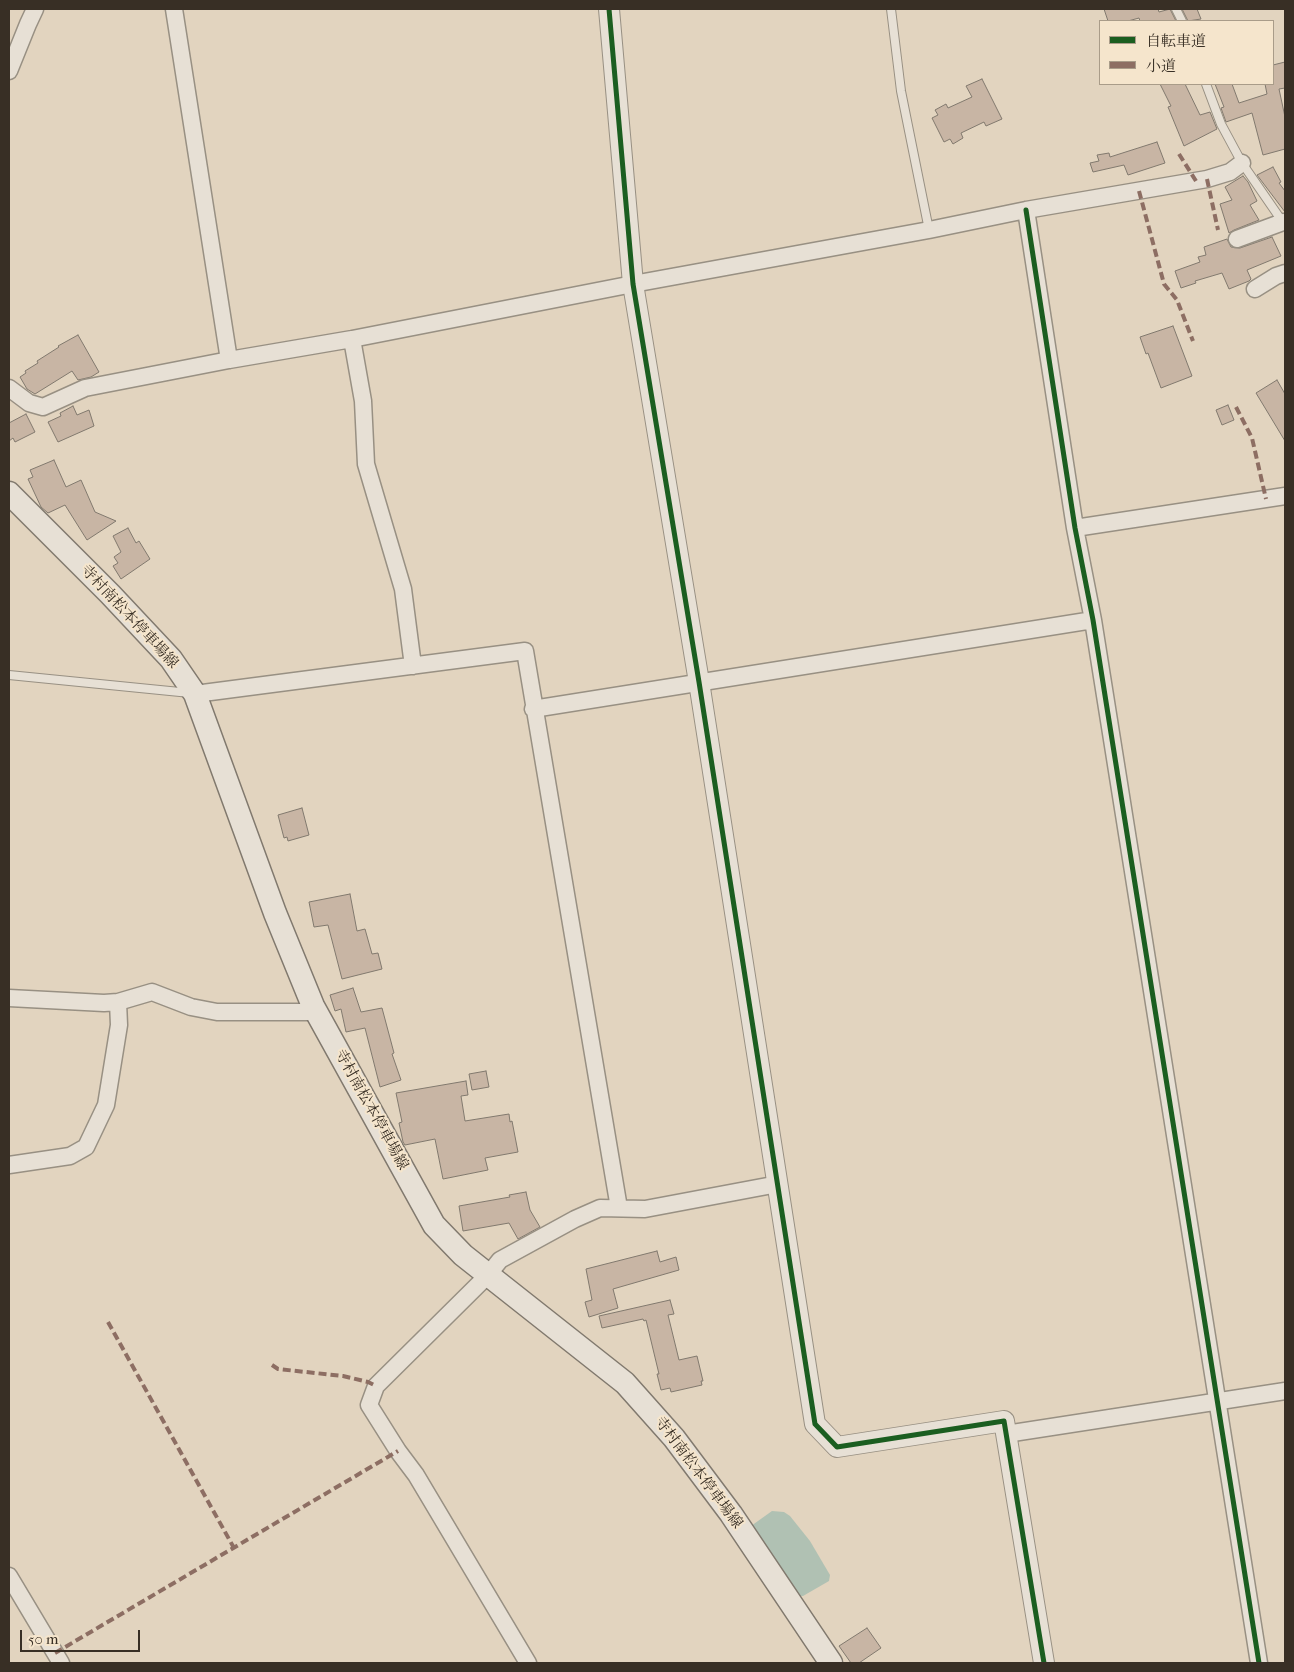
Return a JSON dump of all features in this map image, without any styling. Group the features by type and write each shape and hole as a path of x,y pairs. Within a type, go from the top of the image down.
{"main road":[{"name":"寺村南松本停車場線","path":"9,493 110,594 170,659 195,694 275,913 317,1012 434,1225 463,1256 625,1383 674,1438 730,1514 831,1663"}],"street":[{"path":"9,71 35,9"},
{"path":"174,9 229,360"},
{"path":"609,9 633,284 815,1424 837,1447 1004,1421 1044,1663"},
{"path":"9,388 29,403 43,407 85,388 929,230 1026,210 1207,180 1230,172 1242,163"},
{"path":"1026,210 1075,528 1092,620 1259,1663"},
{"path":"1237,239 1284,224"},
{"path":"1255,289 1285,273"},
{"path":"352,339 363,401 366,464 403,589 413,666"},
{"path":"1075,528 1285,496"},
{"path":"533,709 1092,620"},
{"path":"195,694 524,651 619,1208"},
{"path":"9,998 104,1004 152,992 191,1008 217,1012 317,1012"},
{"path":"9,1165 70,1156 86,1147 106,1105 120,1025 118,1002"},
{"path":"528,1663 416,1475 398,1451 369,1405 376,1386 488,1275 500,1260 574,1219 600,1208 645,1209 778,1184"},
{"path":"1006,1434 1285,1391"},
{"path":"10,1582 61,1663"}],"lane":[{"path":"891,9 901,91 929,230"},
{"path":"1206,85 1222,124 1242,163 1284,224"},
{"path":"9,675 195,694"}],"shaded area":[{"path":"772,1511 784,1512 790,1516 810,1541 830,1575 829,1581 803,1596 799,1596 751,1526"}],"building":[{"path":"1104,9 1158,9 1159,12 1170,9 1176,20 1140,20 1139,18 1132,20 1108,20"},
{"path":"1182,9 1197,9 1201,19 1188,20"},
{"path":"1285,62 1285,88 1279,89 1285,117 1285,149 1263,155 1252,113 1226,122 1221,108 1224,107 1215,85 1232,85 1239,103 1267,94 1265,85 1274,85 1274,65"},
{"path":"982,79 1002,119 986,126 984,122 961,133 963,138 953,144 950,139 944,142 932,118 938,115 935,110 946,104 948,108 972,97 966,86"},
{"path":"1160,85 1185,85 1200,115 1210,112 1217,129 1184,146 1168,107 1171,106"},
{"path":"1157,142 1165,163 1128,175 1124,165 1093,172 1090,163 1099,161 1097,155 1109,153 1110,157"},
{"path":"1273,167 1281,182 1279,183 1285,191 1285,212 1257,175"},
{"path":"1243,176 1257,201 1250,205 1259,220 1229,233 1220,204 1232,200 1225,187"},
{"path":"1272,237 1281,256 1247,270 1251,279 1249,281 1229,289 1222,273 1195,281 1196,283 1181,288 1175,271 1200,262 1198,257 1206,255 1204,247 1227,239 1231,247 1240,248"},
{"path":"1173,326 1192,376 1161,388 1140,337"},
{"path":"78,335 99,372 91,377 78,380 72,371 35,394 27,389 20,377 26,373 25,371 58,346"},
{"path":"1277,380 1285,394 1285,441 1256,393"},
{"path":"1228,405 1234,420 1222,425 1216,410"},
{"path":"73,406 77,415 89,410 94,426 58,442 48,422 61,416 60,413"},
{"path":"26,414 35,432 15,442 13,438 9,441 9,423"},
{"path":"54,460 66,487 81,480 95,512 116,521 87,540 65,505 48,513 41,507 28,479 33,477 30,470"},
{"path":"128,528 136,543 139,541 150,559 121,579 113,566 118,563 114,557 121,552 113,536"},
{"path":"302,808 309,835 288,841 287,837 284,838 278,815"},
{"path":"350,894 357,931 365,929 372,954 378,953 382,969 342,979 328,925 314,927 309,902"},
{"path":"353,988 361,1012 382,1008 394,1053 392,1054 401,1080 380,1087 365,1028 346,1032 341,1009 335,1011 330,995"},
{"path":"486,1071 489,1087 472,1090 469,1074"},
{"path":"466,1081 468,1095 461,1096 465,1121 509,1114 518,1152 485,1158 488,1170 443,1179 435,1139 405,1145 403,1142 399,1123 402,1122 396,1093"},
{"path":"526,1192 530,1210 540,1227 518,1239 509,1223 463,1231 459,1206 510,1197 509,1195"},
{"path":"657,1251 660,1262 676,1257 679,1270 613,1289 618,1308 589,1317 585,1302 592,1300 586,1269"},
{"path":"670,1300 674,1314 668,1315 679,1360 697,1356 703,1381 701,1381 702,1385 671,1392 670,1388 661,1390 646,1320 644,1321 643,1319 602,1328 599,1316"},
{"path":"867,1628 881,1648 859,1663 851,1663 839,1646"}],"marked path":[{"path":"1179,154 1196,181"},
{"path":"1207,179 1218,230"},
{"path":"1139,191 1164,284 1177,300 1193,341"},
{"path":"1236,407 1252,438 1266,499"},
{"path":"108,1322 234,1548"},
{"path":"272,1365 278,1369 343,1376 368,1382 376,1386"},
{"path":"55,1653 398,1451"}],"cycle path":[{"path":"609,9 633,284 699,682 815,1424 837,1447 1004,1421 1044,1663"},
{"path":"1026,210 1075,528 1093,620 1259,1663"}]}
